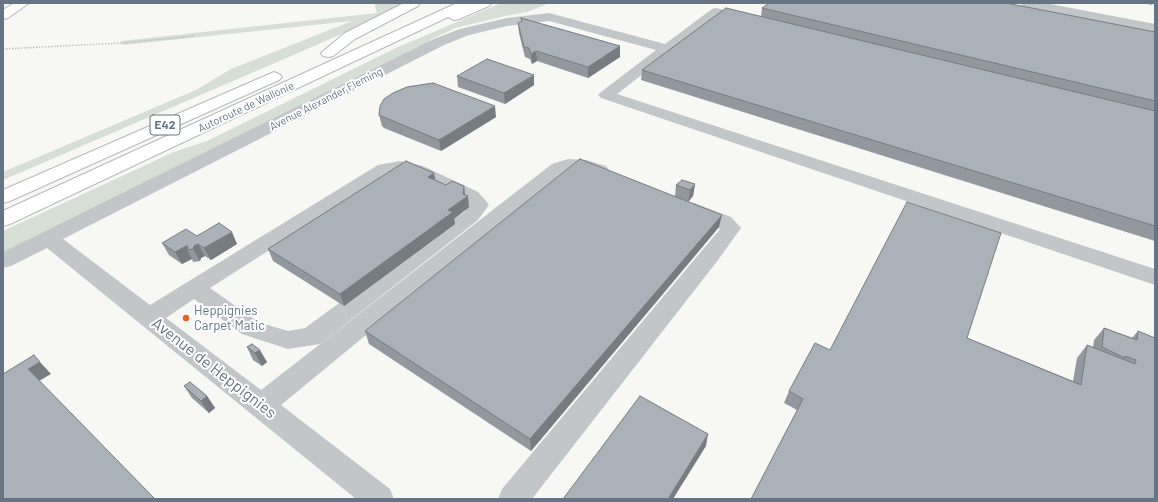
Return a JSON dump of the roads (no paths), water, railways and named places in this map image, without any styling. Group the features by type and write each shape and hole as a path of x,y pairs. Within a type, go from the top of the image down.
{"main road":[{"path":"3,8 13,3"},
{"path":"3,14 23,3"},
{"path":"328,53 350,36 414,3"},
{"name":"Autoroute de Wallonie","path":"3,197 437,3"},
{"name":"Autoroute de Wallonie","path":"3,220 467,3"},
{"path":"420,25 445,20 485,3"}],"street":[{"path":"1026,3 1155,28"},
{"path":"1059,3 1155,21"},
{"path":"762,23 727,8 716,12 606,95 1155,277"},
{"name":"Avenue Alexander Fleming","path":"3,261 438,42 465,32 507,22 549,17 667,49"},
{"path":"262,406 558,168 568,164 586,165 619,178"},
{"path":"149,317 194,288 384,169 400,166 417,170 471,196 479,204 471,216 311,337 288,340 250,328 194,288"},
{"path":"513,499 732,228 724,221 674,201"},
{"name":"Avenue de Heppignies","path":"48,238 379,499"}],"place":[{"name":"Heppignies Carpet Matic","path":"186,318"}]}
